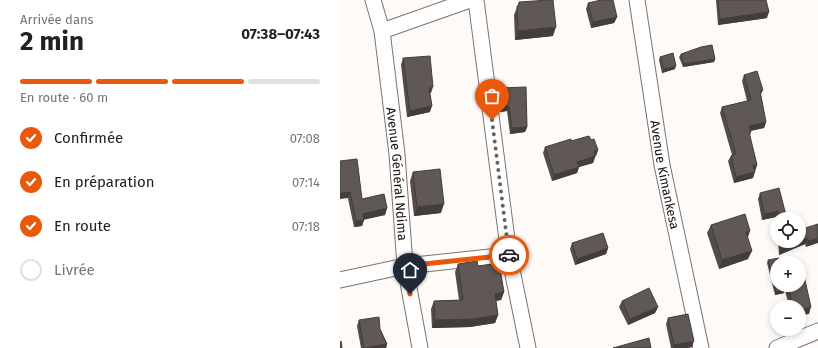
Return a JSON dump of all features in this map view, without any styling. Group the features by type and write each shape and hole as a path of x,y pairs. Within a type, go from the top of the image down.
{"street":[{"name":"Avenue Général Ndima","path":"373,0 382,31 397,154 405,266 420,348"},
{"path":"382,31 470,0"},
{"path":"476,0 509,255 528,348"},
{"name":"Avenue Kimankesa","path":"637,0 662,165 701,348"},
{"path":"340,280 405,266 509,255"},
{"path":"777,348 818,331"}],"building":[{"path":"553,0 556,27 518,31 517,6 519,6 519,2"},
{"path":"601,0 613,0 617,17 593,22 588,3"},
{"path":"718,0 766,0 769,12 720,19"},
{"path":"712,45 715,59 684,64 681,54"},
{"path":"673,53 676,66 664,69 660,57"},
{"path":"430,56 433,87 429,88 432,106 410,111 403,58"},
{"path":"757,71 763,90 760,91 766,122 749,126 751,132 749,132 757,165 753,166 755,172 736,177 731,156 736,154 722,107 751,100 744,75"},
{"path":"526,87 527,127 512,128 509,106 502,106 501,88"},
{"path":"589,136 591,140 594,139 598,150 594,151 595,156 577,162 579,167 554,175 545,147 571,139 571,141"},
{"path":"357,159 362,199 384,194 387,208 363,214 364,220 356,221 350,192 340,193 340,161"},
{"path":"440,169 444,204 417,207 413,172"},
{"path":"779,188 785,212 778,211 764,214 760,193"},
{"path":"745,214 750,231 746,232 752,251 722,260 711,225"},
{"path":"818,224 818,238 808,241 806,238 806,228"},
{"path":"603,233 608,248 577,259 572,243"},
{"path":"477,261 478,266 499,263 504,292 495,294 498,315 473,319 435,320 434,301 463,300 458,264"},
{"path":"806,285 811,307 806,308 806,300 791,300 790,292 806,292"},
{"path":"649,288 658,307 630,319 622,301"},
{"path":"688,314 694,341 674,345 668,318"},
{"path":"379,317 380,329 387,344 364,348 359,320"},
{"path":"649,338 651,348 613,348"}],"way so far":[{"path":"492,120 509,255"}],"route":[{"path":"410,294 405,266 509,255"}]}
